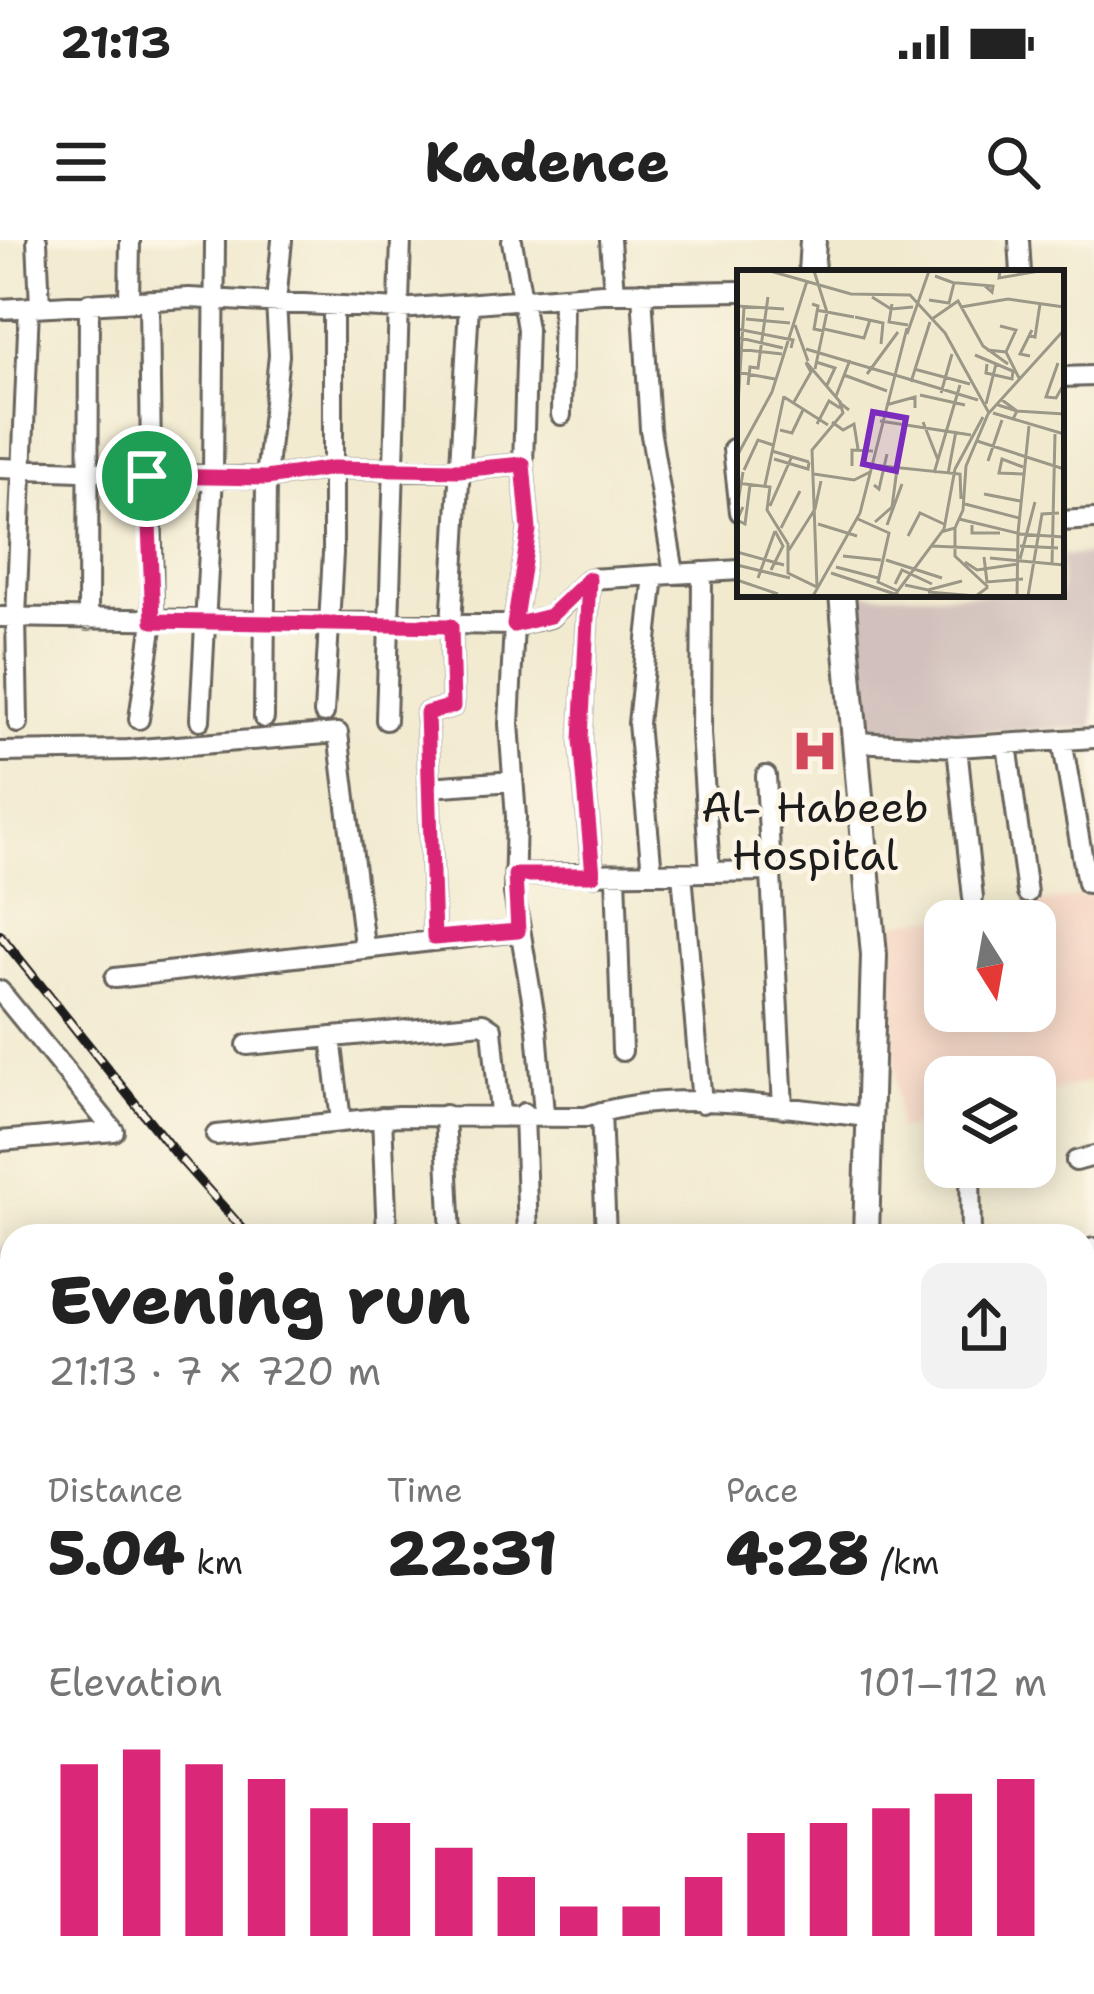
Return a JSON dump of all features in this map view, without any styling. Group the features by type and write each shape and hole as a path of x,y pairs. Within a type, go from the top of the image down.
{"main road":[{"path":"811,270 813,240"},
{"path":"842,597 874,955 866,1224"}],"street":[{"path":"17,723 8,618 37,240"},
{"path":"130,240 139,301 153,621 139,719"},
{"path":"200,720 213,475 215,240"},
{"path":"264,718 266,478 279,355 276,302 282,240"},
{"path":"386,720 401,240"},
{"path":"610,240 614,293"},
{"path":"1019,240 1021,270"},
{"path":"512,241 527,329 523,464 529,530 514,625 509,724 518,931 537,1029 528,1224"},
{"path":"0,309 212,299 400,309 614,293 737,291"},
{"path":"642,292 664,574 638,723 652,873"},
{"path":"561,415 563,296"},
{"path":"88,620 89,304"},
{"path":"434,938 427,713 453,706 451,626 469,304"},
{"path":"324,713 333,305"},
{"path":"1064,377 1094,376"},
{"path":"733,449 737,485"},
{"path":"0,468 266,478 333,468 459,470 523,464"},
{"path":"1064,520 1094,519"},
{"path":"8,618 514,625 550,616 589,579 737,570"},
{"path":"702,572 700,733 710,872"},
{"path":"589,579 581,740 593,875"},
{"path":"0,752 128,750 338,734 364,945"},
{"path":"855,742 957,747 1094,738"},
{"path":"1062,740 1088,883"},
{"path":"1006,744 1027,893"},
{"path":"957,747 974,898"},
{"path":"766,776 783,1108"},
{"path":"429,787 513,781"},
{"path":"515,875 772,871"},
{"path":"682,873 702,1103"},
{"path":"616,874 622,1051"},
{"path":"115,978 364,945 518,931"},
{"path":"0,991 114,1131 0,1141"},
{"path":"248,1045 483,1023 492,1029 500,1113"},
{"path":"331,1037 341,1121"},
{"path":"216,1135 382,1117 534,1113 586,1117 702,1103 869,1117"},
{"path":"601,1112 606,1224"},
{"path":"445,1115 450,1224"},
{"path":"382,1117 386,1224"},
{"path":"970,1188 971,1224"}],"shaded area":[{"path":"1094,554 1094,728 866,735 856,597 1064,597 1064,556"},
{"path":"1094,895 1094,1081 1056,1091 1056,1056 924,1056 924,1123 898,1130 889,924 924,919 924,1032 1056,1032 1056,900"}],"railway":[{"path":"0,935 175,1153 238,1224"}],"place":[{"name":"Al- Habeeb Hospital","path":"815,751"}],"route":[{"path":"523,464 529,530 514,625 550,616 572,589 589,579 581,740 593,875 515,875 518,931 434,938 427,713 453,706 451,626 153,621 147,476 266,478 333,468 459,470 523,464"}]}
